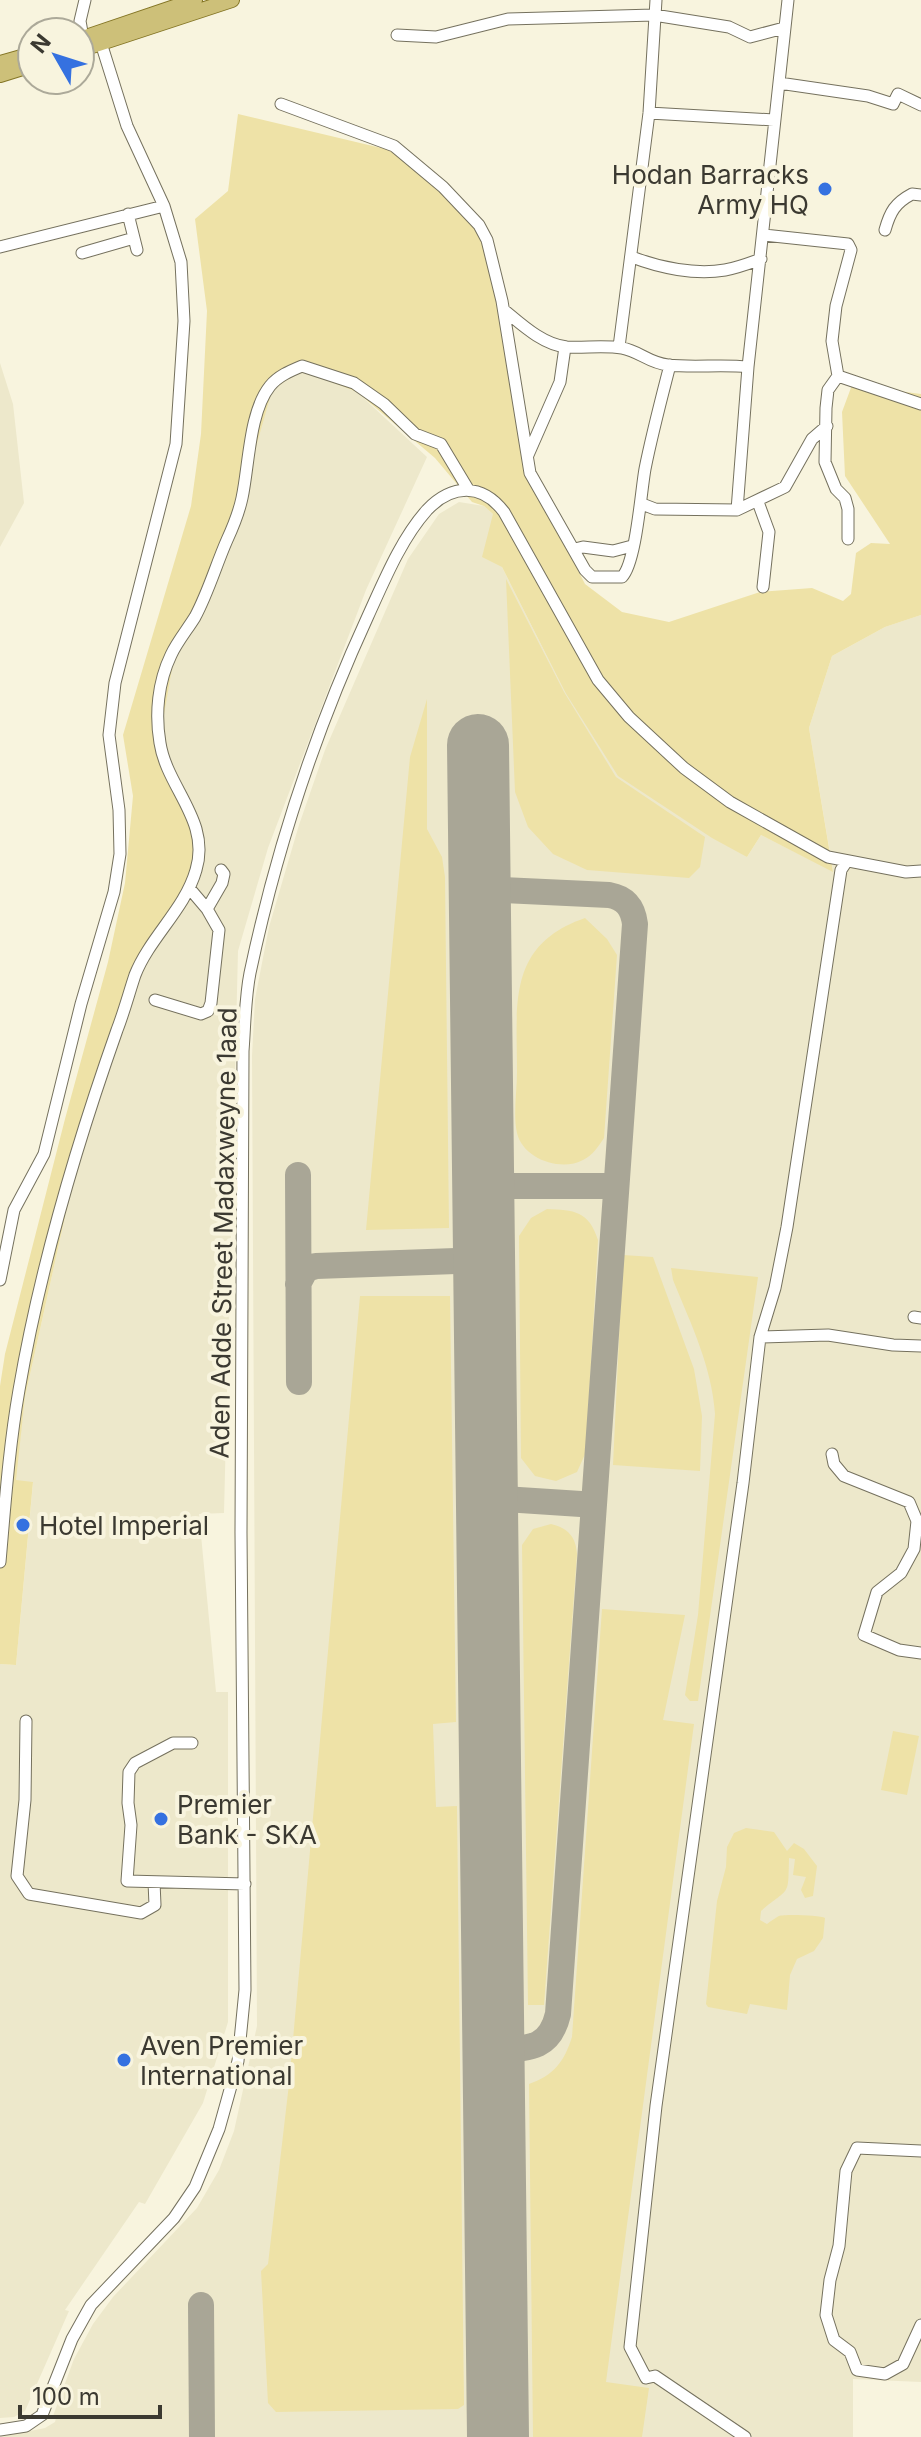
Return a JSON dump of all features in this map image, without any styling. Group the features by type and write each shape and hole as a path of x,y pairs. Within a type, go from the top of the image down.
{"main road":[{"path":"96,36 195,0"},
{"path":"96,43 232,0"}],"street":[{"path":"619,347 649,113 656,0"},
{"path":"737,510 748,367 788,0"},
{"path":"397,35 436,37 508,19 654,15 729,27 750,37 784,28"},
{"path":"0,1280 14,1210 44,1154 81,1004 114,892 120,854 119,810 109,735 115,683 176,444 178,421 184,321 183,278 164,206 127,126 101,43"},
{"path":"779,83 868,96 893,104 898,94 921,105"},
{"path":"281,104 394,146 443,187 479,225 487,240 504,310 530,473 585,570 592,577 622,577 626,573 642,504 644,472 670,365"},
{"path":"649,113 774,120"},
{"path":"885,230 890,213 897,204 912,194 921,195"},
{"path":"0,247 164,206"},
{"path":"82,253 135,244 128,214"},
{"path":"764,235 848,244 851,250 836,306 832,341 838,376 828,390 825,462 836,489 845,498 848,539"},
{"path":"632,257 651,264 698,271 726,270 761,259"},
{"path":"504,310 549,342 565,347 619,347 649,362 670,365 748,367"},
{"path":"528,456 560,382 565,347"},
{"path":"0,1562 5,1496 20,1388 55,1234 86,1118 142,961 190,889 198,867 198,836 192,816 162,754 158,721 163,677 171,655 194,618 231,531 242,498 258,415 269,387 289,371 302,366 354,383 384,404 415,434 441,444 468,489 488,496 504,512 598,680 629,717 684,768 730,802 828,857 906,872 921,871"},
{"path":"838,376 921,404"},
{"path":"642,504 655,509 737,510 758,502 785,487 812,439 827,426"},
{"name":"Aden Adde Street Madaxweyne 1aad","path":"0,2430 26,2426 42,2415 72,2339 91,2305 174,2218 191,2195 205,2166 230,2092 243,2026 245,1884 241,1346 243,1051 250,975 289,823 338,683 379,593 416,526 428,510 446,495 468,489"},
{"path":"758,502 769,532 763,587"},
{"path":"575,549 583,547 613,551 632,546"},
{"path":"745,2437 655,2376 646,2378 630,2347 658,2090 743,1483 760,1337 775,1288 787,1227 836,899 841,870 847,861"},
{"path":"207,909 222,883 224,874 221,870"},
{"path":"155,1000 201,1014 208,1011 219,930 190,889"},
{"path":"760,1337 828,1335 921,1346"},
{"path":"832,1454 834,1464 844,1476 909,1502 917,1521 914,1549 901,1573 877,1592 864,1635 899,1650 921,1653"},
{"path":"26,1721 25,1800 17,1876 29,1894 141,1913 155,1905 154,1882"},
{"path":"192,1743 173,1743 150,1753 135,1763 128,1775 131,1825 127,1881 245,1884"},
{"path":"921,2151 857,2148 846,2171 839,2246 830,2280 826,2315 834,2340 850,2352 857,2370 885,2374 903,2364 921,2325"}],"shaded area":[{"path":"238,114 398,152 482,230 531,479 585,584 622,612 669,622 760,592 812,588 843,601 851,594 856,553 871,543 890,544 845,476 842,412 852,385 921,394 921,615 885,627 832,656 809,728 833,872 761,835 747,857 712,838 618,776 565,692 502,567 482,557 493,514 484,506 472,502 435,458 357,392 300,370 272,391 227,547 175,652 160,737 199,828 192,887 143,961 81,1145 25,1397 16,1480 33,1482 16,1665 0,1664 0,1386 5,1354 108,962 125,883 133,796 123,735 191,506 201,434 207,311 195,219 228,191"},
{"path":"0,363 13,404 24,503 0,547"},
{"path":"300,370 357,392 427,457 366,590 268,848 238,951 224,1513 199,1514 216,1692 228,1692 228,2022 203,2103 145,2204 139,2202 65,2310 69,2311 25,2411 14,2417 0,2418 0,1664 16,1665 33,1483 15,1481 25,1397 81,1145 175,652 253,454 272,391"},
{"path":"459,502 484,506 493,514 502,567 565,692 747,857 761,835 833,871 809,728 832,656 885,627 921,615 921,2382 853,2379 853,2437 0,2437 45,2428 55,2422 53,2416 74,2359 93,2324 113,2297 197,2208 219,2170 234,2131 257,2026 252,1056 255,999 269,927 325,750 408,559 439,514"},
{"path":"506,579 564,692 616,777 705,837 700,867 689,878 587,870 553,854 528,827 515,792"},
{"path":"427,699 427,829 442,857 445,877 449,1228 366,1230 410,757"},
{"path":"585,918 607,939 617,955 604,1138 583,1160 554,1164 527,1150 517,1133 518,1001 529,961 541,944"},
{"path":"547,1209 579,1214 590,1223 598,1240 586,1452 577,1472 556,1481 535,1476 521,1458 519,1236 531,1218"},
{"path":"623,1255 653,1257 694,1369 702,1416 700,1471 613,1465"},
{"path":"671,1268 758,1277 698,1701 690,1701 685,1695 698,1615 715,1414 710,1379"},
{"path":"360,1296 450,1296 456,1722 433,1724 436,1807 457,1806 464,2405 458,2409 276,2412 268,2403 261,2271 268,2264 289,2084"},
{"path":"551,1524 570,1534 577,1554 544,2005 528,2005 522,1545 533,1529"},
{"path":"602,1609 685,1615 663,1720 694,1724 606,2382 649,2388 642,2437 533,2437 529,2084 557,2066 572,2037"},
{"path":"893,1731 919,1736 907,1795 881,1790"},
{"path":"746,1828 774,1832 787,1851 794,1843 804,1849 817,1866 813,1896 805,1898 801,1890 806,1877 793,1875 795,1859 789,1858 786,1890 761,1911 760,1920 767,1924 782,1915 825,1918 823,1938 814,1951 797,1959 790,1975 787,2010 750,2004 747,2014 708,2007 706,2004 717,1901 726,1867 727,1847 734,1833"}],"taxiway":[{"path":"479,889 609,895 628,905 635,924 558,2014 549,2035 542,2042 525,2048 493,2050"},
{"path":"298,1175 299,1382"},
{"path":"483,1186 616,1186"},
{"path":"298,1284 306,1269 316,1266 484,1260"},
{"path":"487,1498 581,1504"},
{"path":"201,2305 202,2437"}],"runway":[{"path":"478,745 498,2437"}],"place":[{"name":"Hodan Barracks Army HQ","path":"825,189"},
{"name":"Hotel Imperial","path":"23,1525"},
{"name":"Premier Bank - SKA","path":"161,1819"},
{"name":"Aven Premier International","path":"124,2060"}]}
